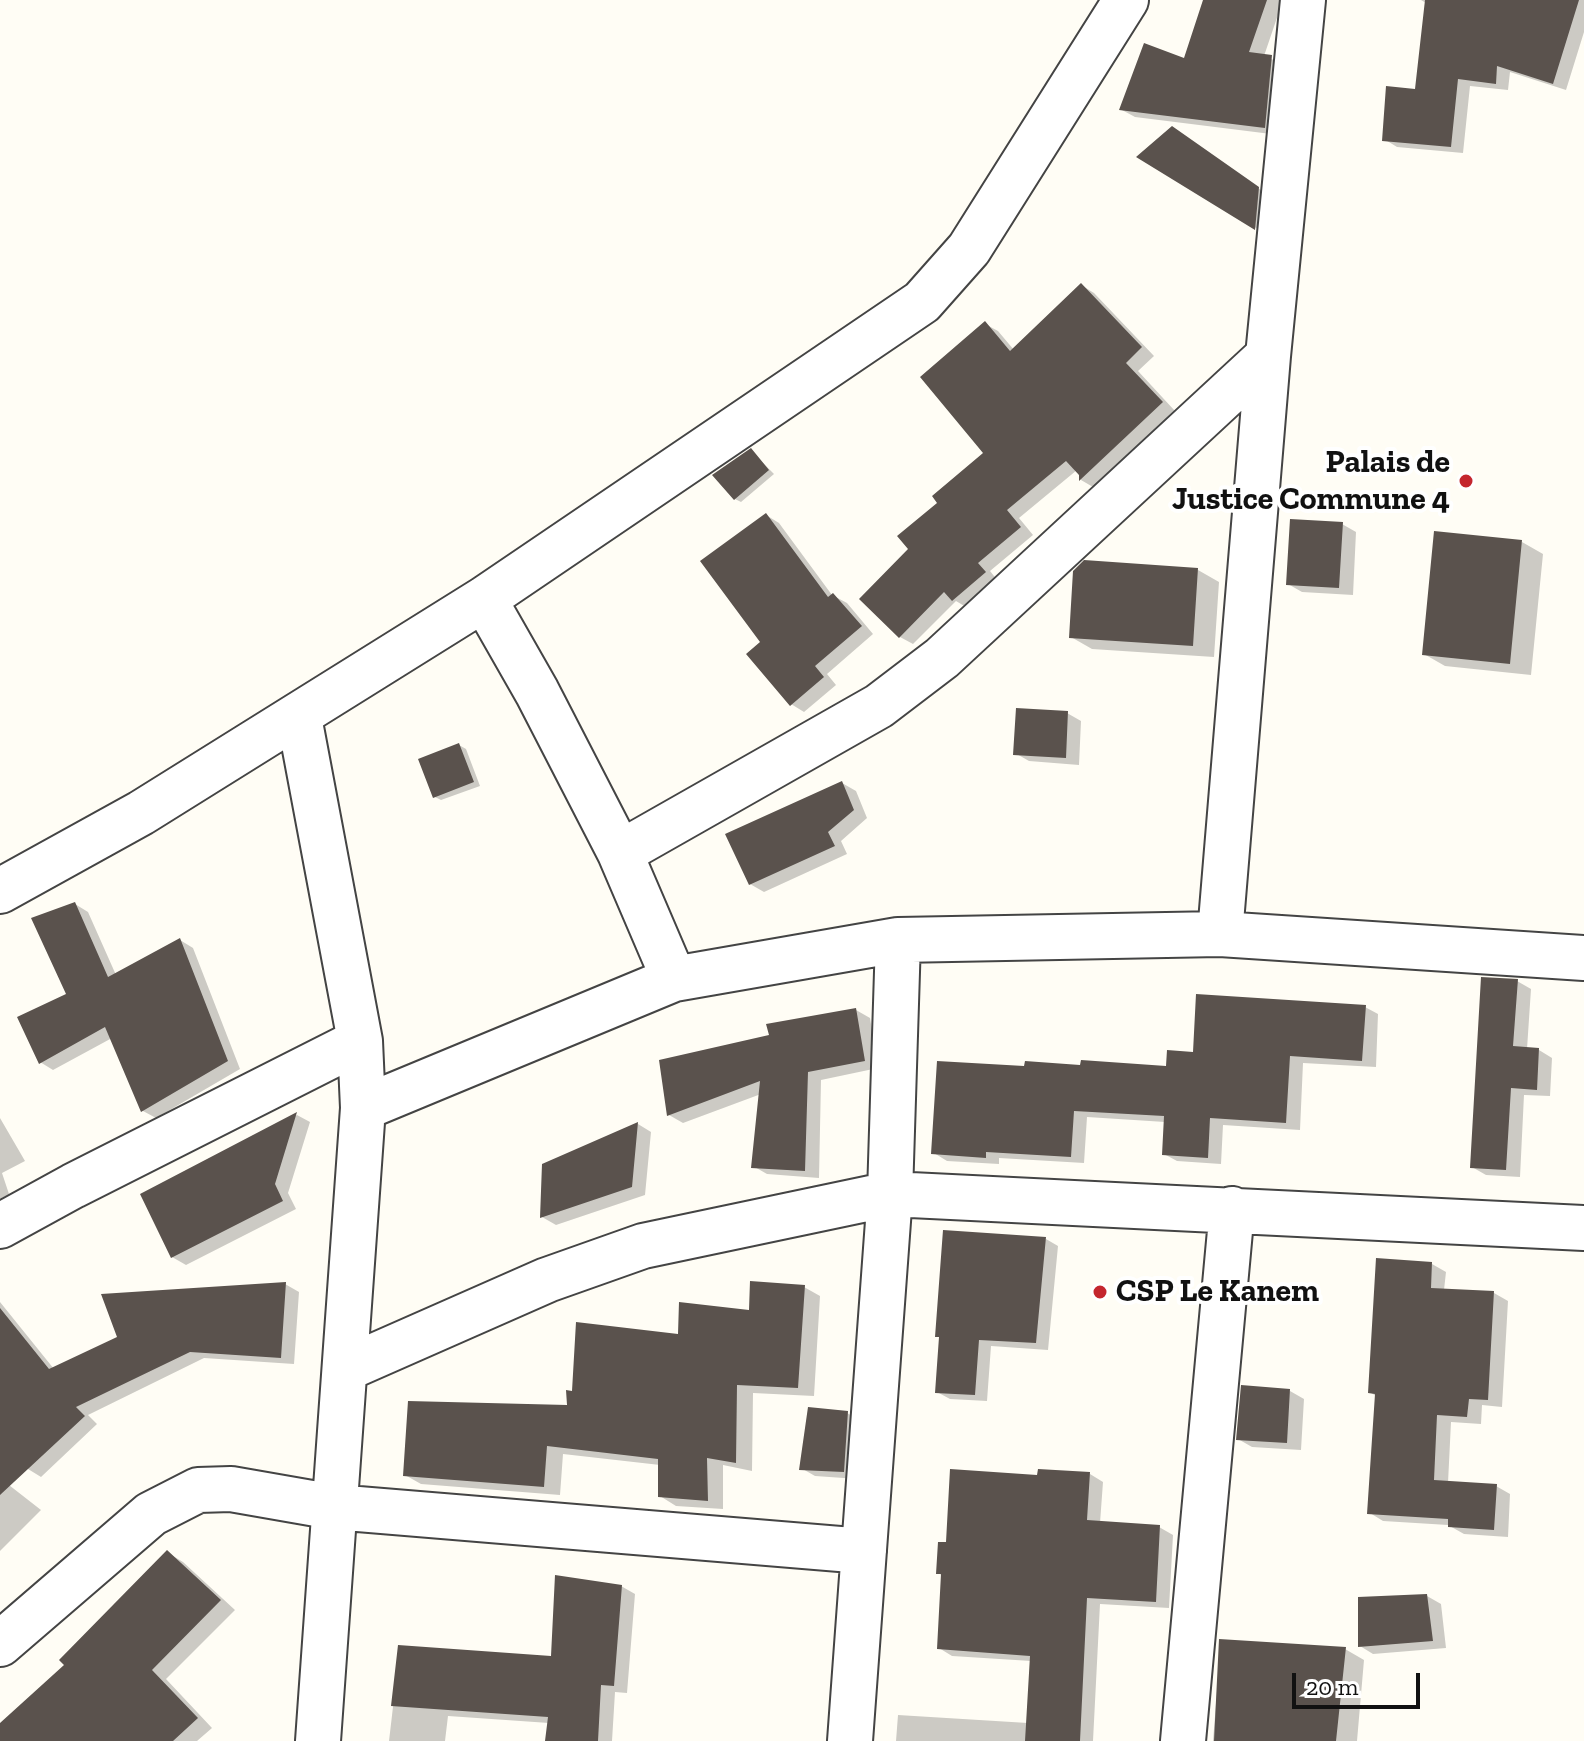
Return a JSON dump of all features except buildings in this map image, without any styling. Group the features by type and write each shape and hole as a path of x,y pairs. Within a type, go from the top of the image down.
{"street":[{"path":"0,891 141,813 484,599 922,302 969,249 1126,0"},
{"path":"1220,934 1268,356 1303,0"},
{"path":"620,853 879,706 942,658 1268,356"},
{"path":"484,599 537,692 620,853 674,979"},
{"path":"299,717 360,1041 363,1108 318,1741"},
{"path":"363,1108 674,979 898,940 1220,934 1584,958"},
{"path":"850,1741 890,1194 898,940"},
{"path":"0,1226 360,1041"},
{"path":"345,1369 547,1280 643,1246 890,1194 1584,1228"},
{"path":"1183,1741 1232,1209"},
{"path":"0,1644 151,1514 198,1490 231,1489 275,1494 334,1507 864,1551"}],"place":[{"name":"Palais de Justice Commune 4","path":"1466,481"},
{"name":"CSP Le Kanem","path":"1100,1292"}]}
